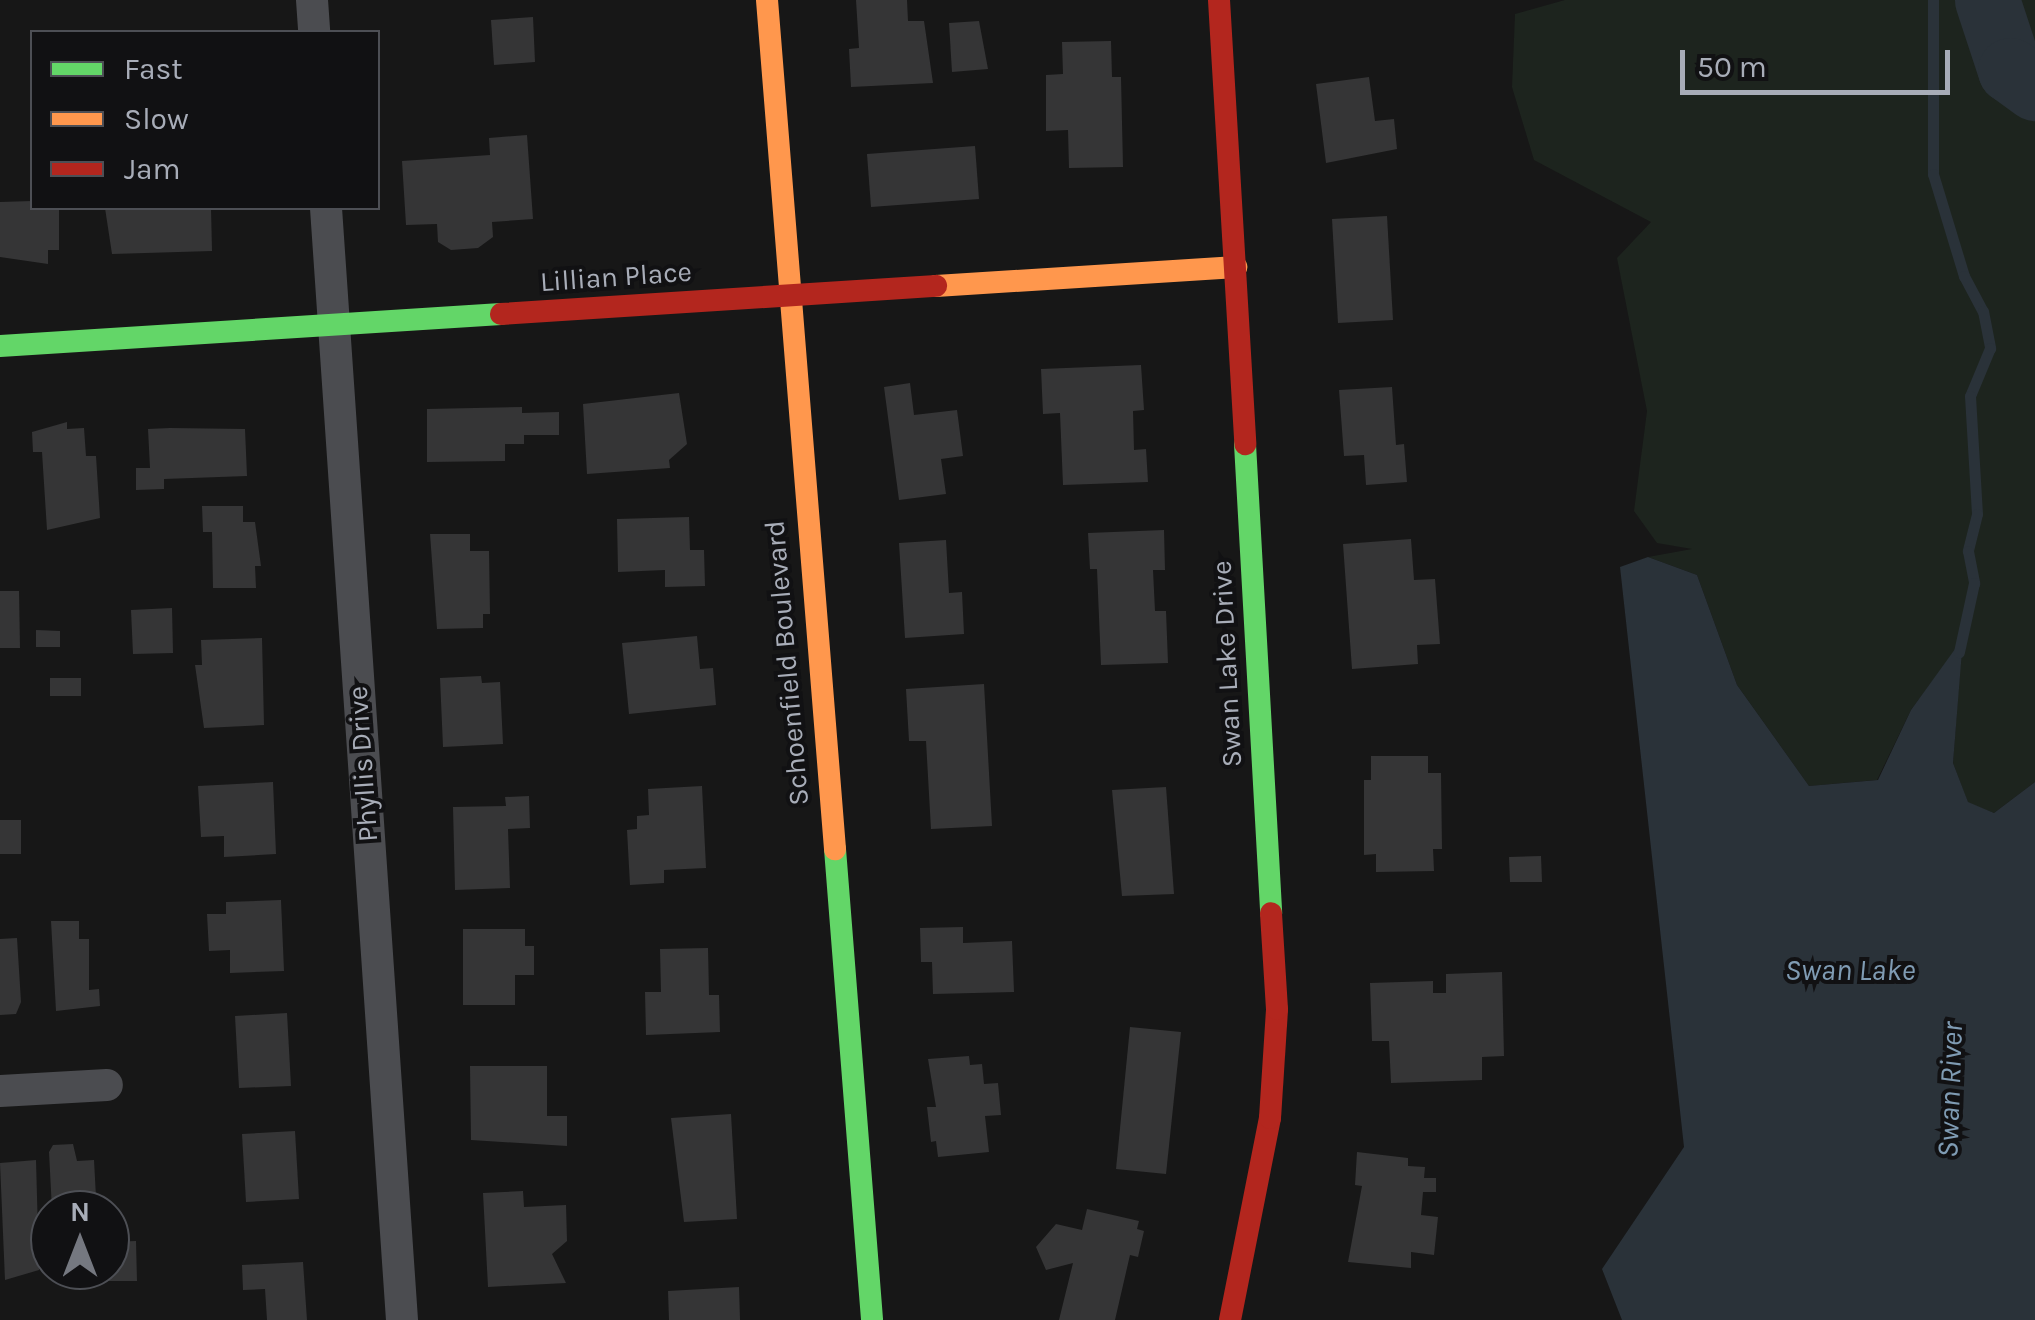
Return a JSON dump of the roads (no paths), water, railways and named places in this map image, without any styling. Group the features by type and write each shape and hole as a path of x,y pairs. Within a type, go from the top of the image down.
{"street":[{"path":"312,0 314,30"},
{"name":"Schoenfield Boulevard","path":"767,0 786,295 872,1320"},
{"name":"Swan Lake Drive","path":"1219,0 1277,1009 1270,1118 1230,1320"},
{"name":"Phyllis Drive","path":"326,210 402,1320"},
{"name":"Lillian Place","path":"0,346 334,328 1236,268"},
{"path":"0,1092 107,1084"}],"water":[{"name":"Swan Lake","path":"1648,557 1697,575 1737,685 1809,786 1878,780 1911,710 1963,638 1953,763 1968,802 1994,813 2035,782 2035,1320 1622,1320 1602,1269 1684,1147 1620,567"}],"waterway":[{"path":"1933,0 1933,174 1964,276 1983,311 1990,348 1970,396 1977,514 1968,551 1974,583 1959,652"},
{"name":"Swan River","path":"1987,0 2010,70 2035,88"}]}
